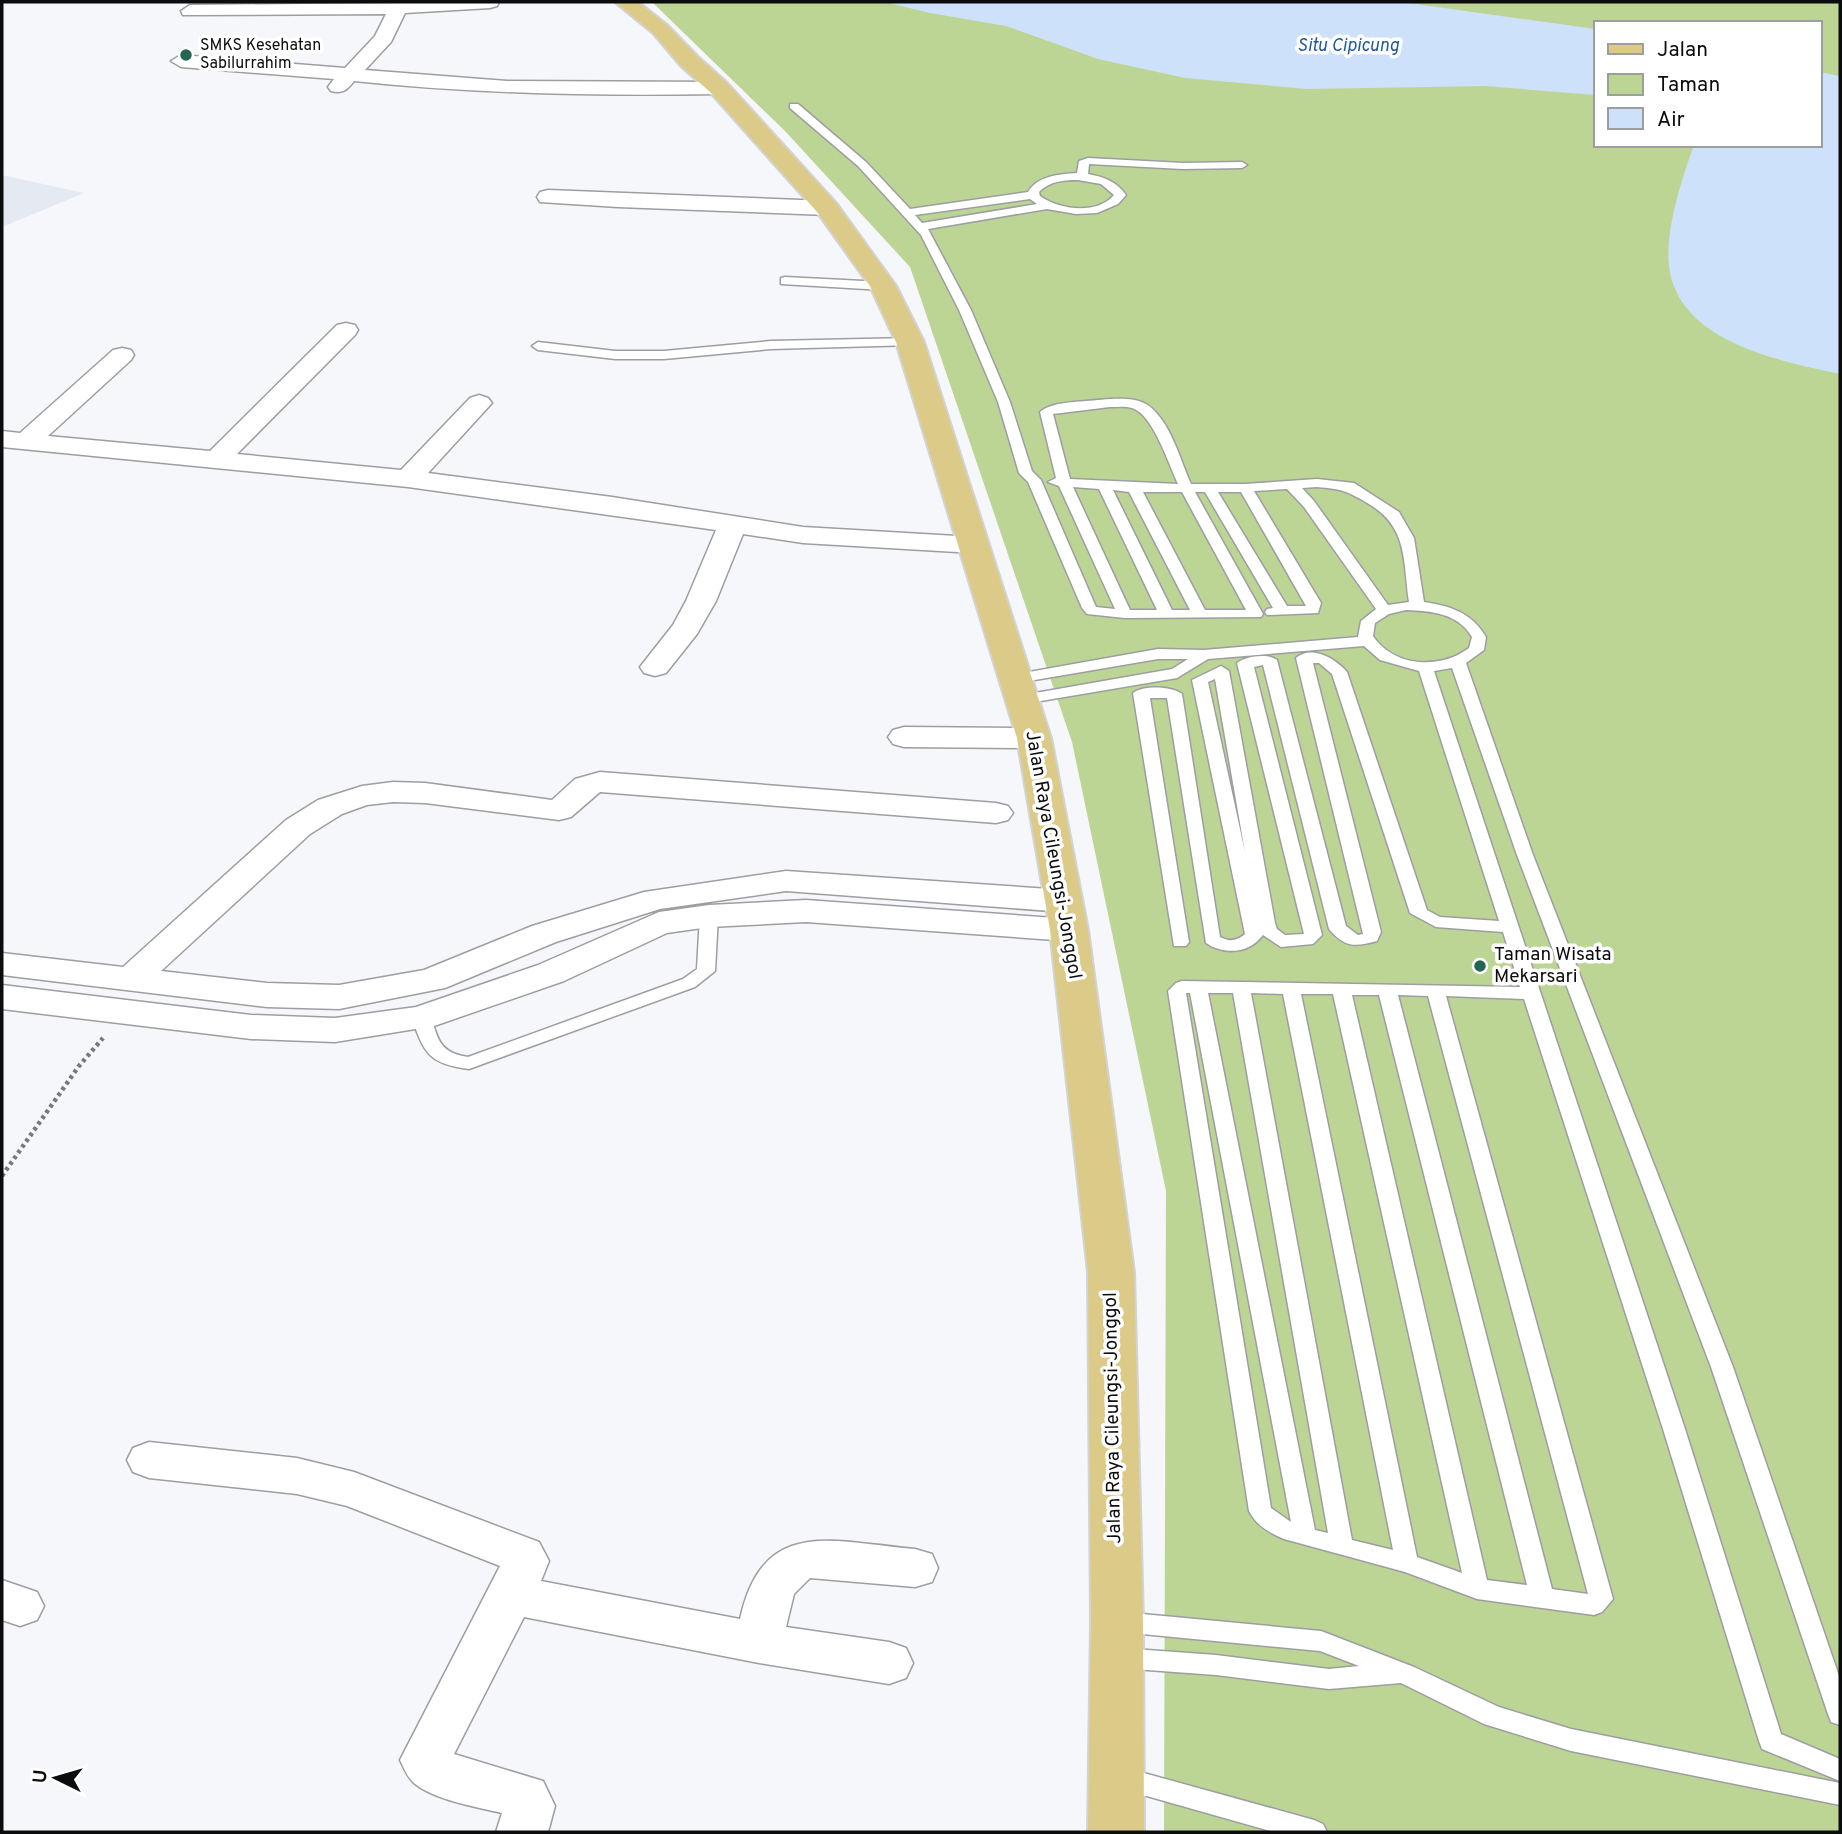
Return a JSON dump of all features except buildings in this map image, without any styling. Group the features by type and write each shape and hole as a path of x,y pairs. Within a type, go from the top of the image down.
{"main road":[{"name":"Jalan Raya Cileungsi-Jonggol","path":"625,2 660,29 689,61 719,88 827,208 883,286 910,342 1034,738 1066,916 1111,1272 1117,1640 1116,1832"}],"street":[{"path":"190,11 490,2"},
{"path":"335,90 384,38 395,4"},
{"path":"181,61 533,88 719,88"},
{"path":"548,197 668,204 702,202 827,208"},
{"path":"216,461 261,412 346,330"},
{"path":"13,441 122,355"},
{"path":"408,479 479,403"},
{"path":"13,441 408,479 612,505 732,526 861,541 974,545"},
{"path":"655,667 691,619 732,526"},
{"path":"904,737 1034,738"},
{"path":"127,997 298,827 324,808 360,795 416,792 559,810 590,782 600,782 996,813"},
{"path":"2,998 267,995 338,997 432,980 544,934 656,899 786,881 1066,916"},
{"path":"2,964 251,1027 335,1030 421,1018 551,973 659,923 709,916 806,911 1066,916"},
{"path":"149,1460 296,1476 354,1490 523,1555 526,1561 512,1595 425,1760 428,1765 444,1774 525,1797 530,1806 522,1832"},
{"path":"759,1643 769,1591 778,1577 793,1563 806,1559 915,1568"},
{"path":"512,1595 759,1643 889,1663"}],"lane":[{"path":"794,106 862,164 926,234 965,310 1004,402 1026,473 1034,480 1088,608 1125,614 1200,615 1312,610 1314,603 1245,488"},
{"path":"1082,177 1083,163 1088,160 1183,166 1242,165"},
{"path":"919,227 1047,206 1066,210 1089,210 1108,206 1118,198 1118,190 1111,184 1082,177 1045,181 1035,187 1033,195"},
{"path":"907,213 1033,195 1047,206"},
{"path":"785,281 883,286"},
{"path":"538,346 615,355 664,355 771,345 910,342"},
{"path":"1125,614 1064,483 1046,412 1126,402 1143,409 1166,441 1186,487 1256,614"},
{"path":"1034,480 1134,488 1245,488 1317,483 1349,486 1392,512 1407,537 1417,606"},
{"path":"1104,486 1167,614"},
{"path":"1292,486 1309,504 1384,610"},
{"path":"1134,488 1200,615"},
{"path":"1209,488 1282,611"},
{"path":"1417,606 1451,613 1474,628 1479,637 1478,646 1472,654 1458,663 1424,667 1386,657 1367,641 1365,626 1372,617 1384,610 1417,606"},
{"path":"1020,689 1158,654 1204,654 1367,641"},
{"path":"1020,689 1177,673 1204,654"},
{"path":"1180,942 1141,693 1174,694 1200,680 1245,663 1304,658 1323,659 1339,672 1419,913 1436,922 1510,927"},
{"path":"1269,660 1338,929 1360,941 1368,939 1372,932 1304,658"},
{"path":"1221,671 1266,923 1269,932 1281,941 1307,940 1313,935 1245,663"},
{"path":"1458,663 1525,855 1722,1367 1840,1714"},
{"path":"1424,667 1674,1429 1771,1741 1840,1770"},
{"path":"1174,694 1212,939 1226,947 1248,942 1254,935 1200,680"},
{"path":"421,1018 432,1048 446,1060 470,1063 689,983 706,971 709,916"},
{"path":"1435,990 1601,1599 1594,1605 1477,1589 1407,1563 1342,1547 1277,1526 1260,1511 1177,991 1182,987 1198,987 1341,988 1435,990 1532,993"},
{"path":"1198,987 1305,1536"},
{"path":"1241,988 1342,1547"},
{"path":"1291,988 1407,1563"},
{"path":"1341,988 1477,1589"},
{"path":"1387,989 1542,1597"},
{"path":"1117,1640 1216,1665 1329,1679 1405,1674"},
{"path":"1117,1640 1321,1641 1405,1674 1493,1716 1571,1740 1840,1794"},
{"path":"1116,1777 1285,1829 1314,1832"}],"path":[{"path":"2,1176 127,997"}],"shaded area":[{"path":"2,175 84,193 2,227"}],"green space":[{"name":"Taman Wisata Mekarsari","path":"652,2 1840,2 1840,1832 1164,1832 1166,1191 1072,742 910,267 785,131"}],"water":[{"name":"Situ Cipicung","path":"885,2 1401,2 1594,29 1594,95 1485,86 1307,89 1185,78 1098,59 1006,26"},
{"path":"1821,72 1840,76 1840,374 1789,362 1735,344 1711,330 1691,313 1676,292 1669,266 1672,221 1693,147 1821,147"}],"place":[{"name":"SMKS Kesehatan Sabilurrahim","path":"186,55"},
{"name":"Taman Wisata Mekarsari","path":"1480,966"}]}
